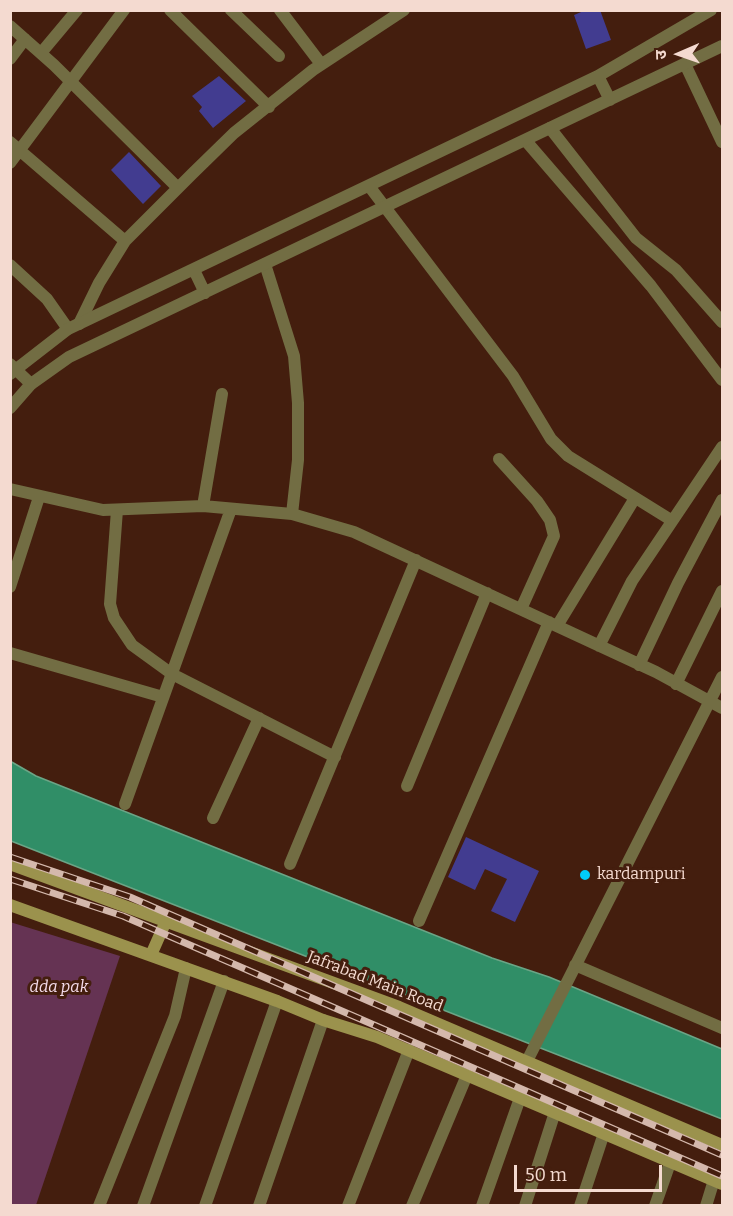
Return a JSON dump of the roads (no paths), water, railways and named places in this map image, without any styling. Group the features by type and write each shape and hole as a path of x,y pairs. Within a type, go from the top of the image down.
{"main road":[{"name":"Jafrabad Main Road","path":"10,864 399,1007 723,1146"},
{"path":"10,905 277,1000 323,1020 377,1037 718,1182"},
{"path":"150,955 166,921"}],"street":[{"path":"41,53 77,10"},
{"path":"10,164 15,146 71,82 124,10"},
{"path":"170,10 269,106"},
{"path":"231,10 279,56"},
{"path":"280,10 321,64"},
{"path":"74,326 125,241 234,133 321,64 404,10"},
{"path":"31,384 13,369 74,326 598,76 711,10"},
{"path":"10,26 41,53 178,188"},
{"path":"10,59 26,39"},
{"path":"10,408 31,384 69,357 723,46"},
{"path":"685,64 723,142"},
{"path":"598,76 610,100"},
{"path":"550,128 636,238 676,270 723,322"},
{"path":"525,141 651,286 723,380"},
{"path":"15,146 125,241"},
{"path":"369,186 513,376 551,439 568,456 671,520"},
{"path":"265,264 294,356 298,403 298,460 292,514"},
{"path":"10,265 74,326"},
{"path":"194,270 205,293"},
{"path":"203,506 222,394"},
{"path":"599,646 632,581 671,520 723,447"},
{"path":"500,459 537,501 550,520 554,536 521,609"},
{"path":"10,489 103,510 203,506 292,514 354,532 639,664 723,708"},
{"path":"10,587 39,497"},
{"path":"419,921 553,624 635,498"},
{"path":"639,664 678,583 723,500"},
{"path":"125,804 231,509"},
{"path":"117,510 110,604 114,618 132,645 172,674 335,757"},
{"path":"290,864 416,560"},
{"path":"676,684 723,591"},
{"path":"407,786 487,593"},
{"path":"10,653 163,697"},
{"path":"526,1063 723,677"},
{"path":"213,818 259,718"},
{"path":"575,965 723,1028"},
{"path":"99,1206 175,1016 186,968"},
{"path":"143,1206 224,981"},
{"path":"205,1206 277,1000"},
{"path":"259,1206 323,1020"},
{"path":"348,1206 409,1050"},
{"path":"412,1206 467,1075"},
{"path":"482,1206 520,1098"},
{"path":"525,1206 555,1112"},
{"path":"580,1206 604,1133"},
{"path":"655,1206 670,1163"},
{"path":"705,1206 718,1182"}],"railway":[{"path":"10,857 130,897 722,1155"},
{"path":"10,879 123,916 722,1176"}],"place":[{"name":"kardampuri","path":"585,875"}],"park label":[{"name":"dda pak","path":"59,988"}]}
